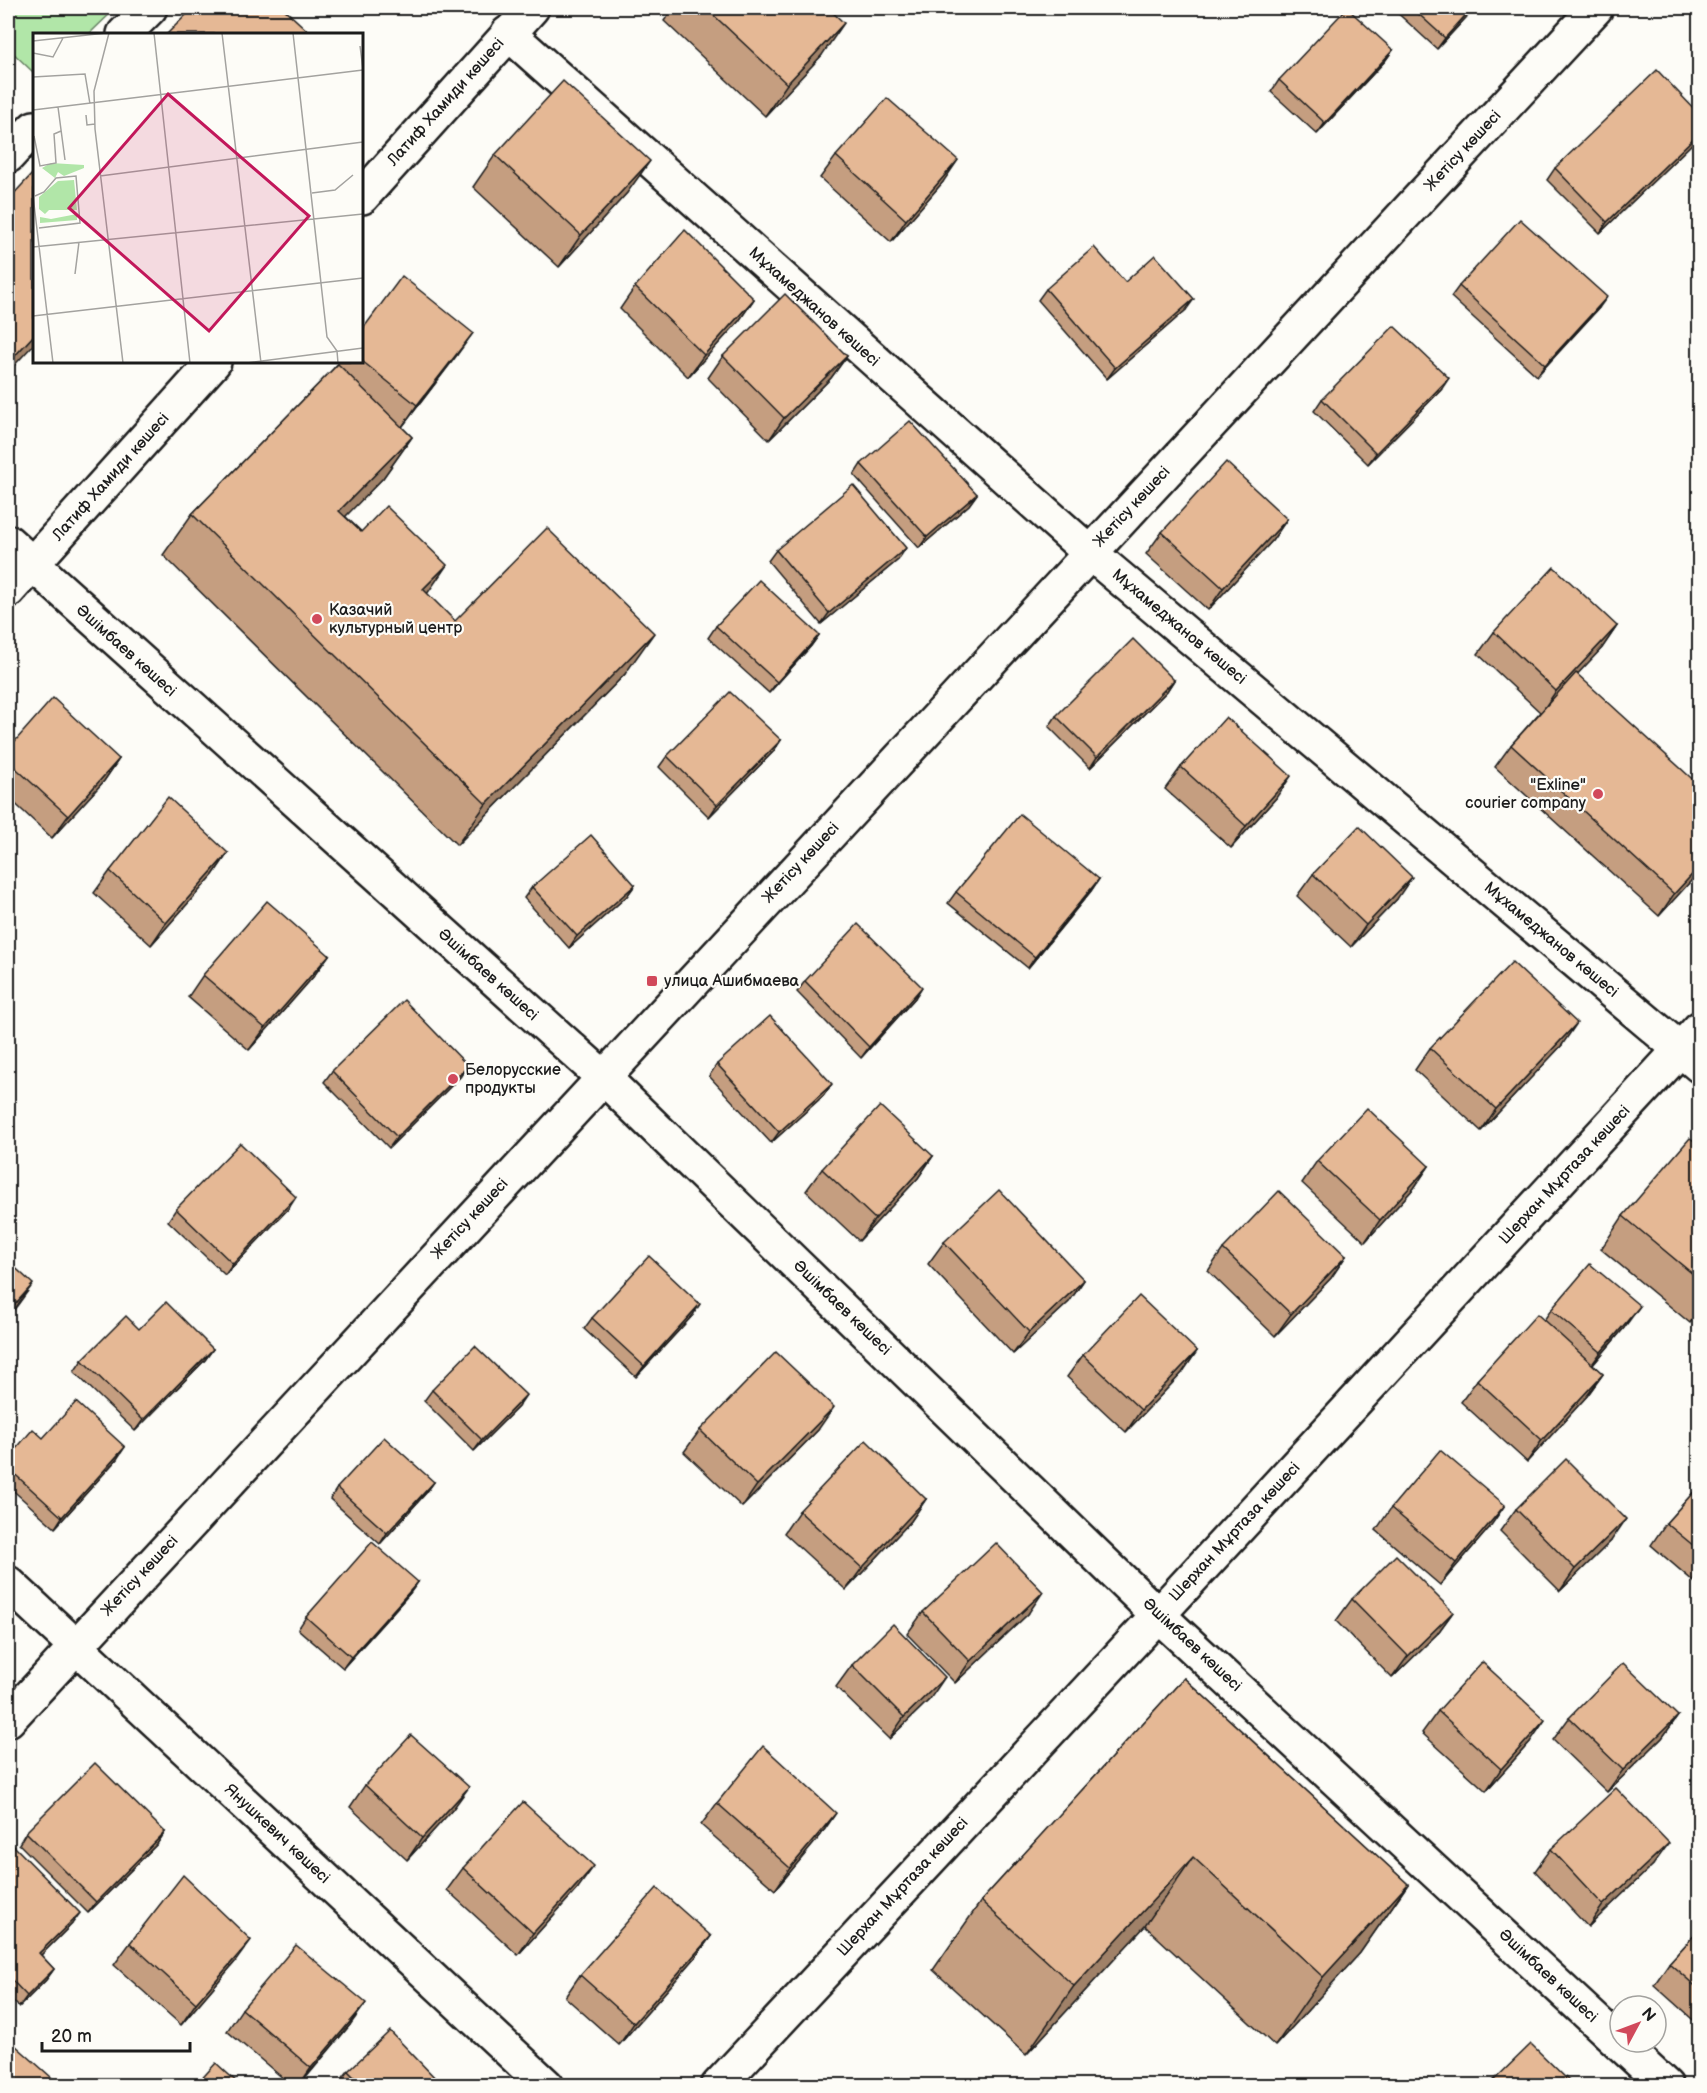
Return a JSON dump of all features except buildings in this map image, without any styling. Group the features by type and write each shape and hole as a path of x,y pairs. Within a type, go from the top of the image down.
{"street":[{"path":"125,33 150,8"},
{"name":"Латиф Хамиди көшесі","path":"363,196 532,8"},
{"name":"Жетісу көшесі","path":"8,1720 1596,8"},
{"name":"Мұхамеджанов көшесі","path":"508,33 1089,552 1693,1048"},
{"path":"8,156 33,129"},
{"name":"Латиф Хамиди көшесі","path":"8,591 213,363"},
{"name":"Әшімбаев көшесі","path":"8,542 603,1077 1158,1615 1666,2085"},
{"name":"Шерхан Мұртаза көшесі","path":"718,2085 1693,1048"},
{"name":"Янушкевич көшесі","path":"8,1583 547,2085"}],"green space":[{"path":"8,8 116,8 90,33 33,33 33,72 8,48"}],"place":[{"name":"Казачий культурный центр","path":"317,619"},
{"name":"\"Exline\" courier company","path":"1598,794"},
{"name":"улица Ашибмаева","path":"652,981"},
{"name":"Белорусские продукты","path":"453,1079"}]}
